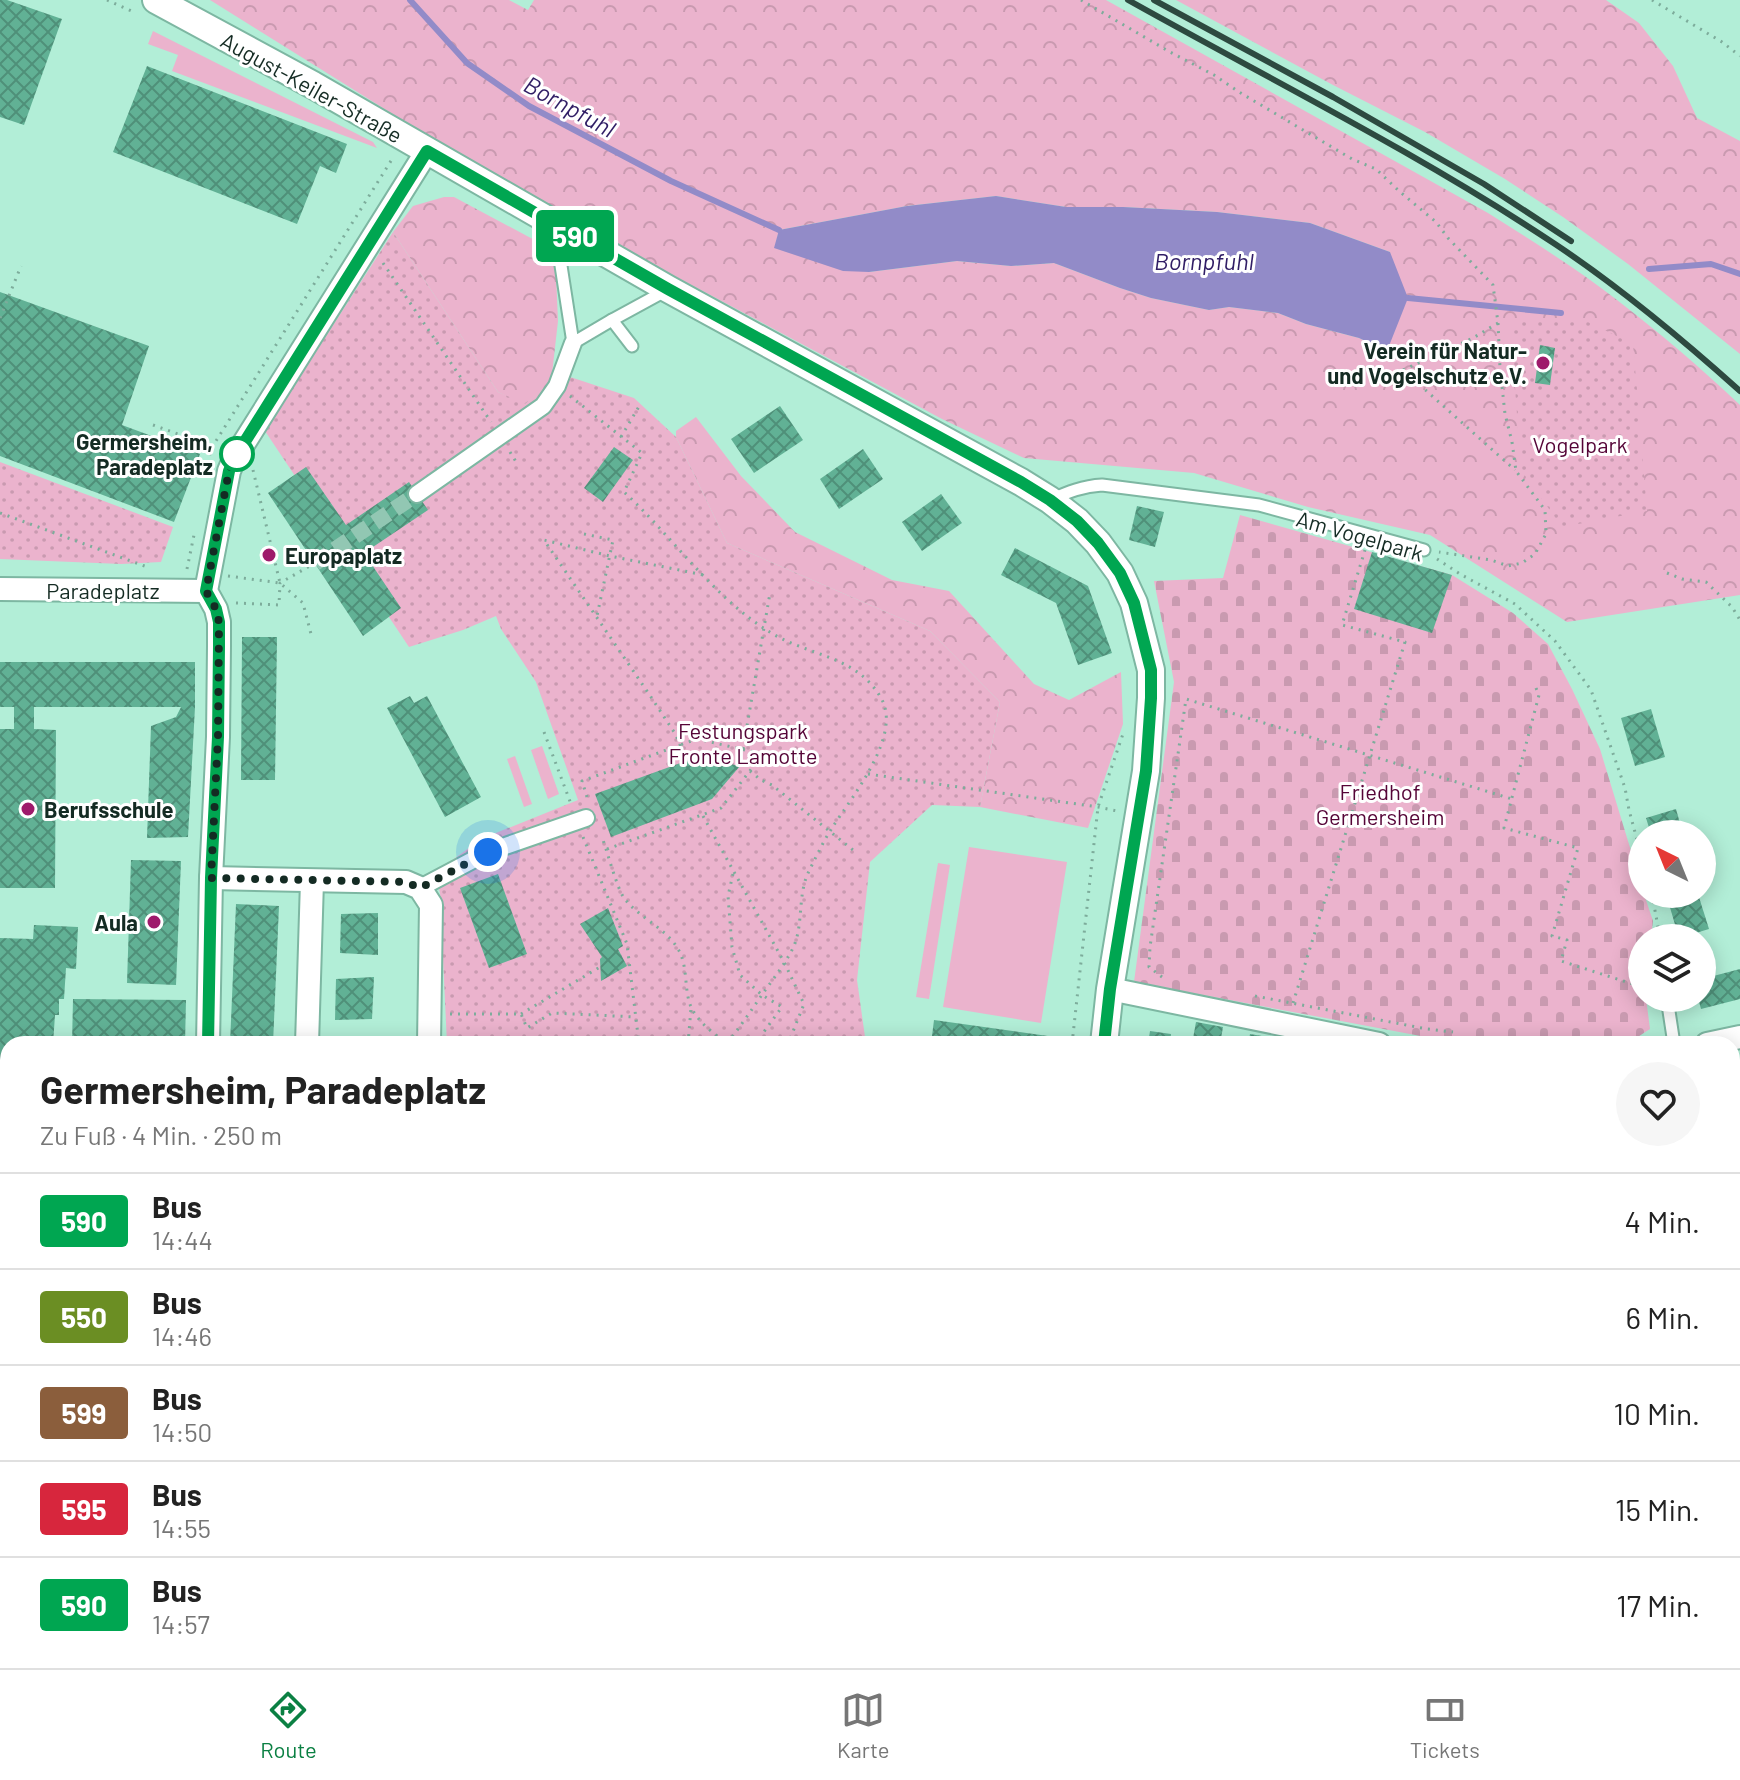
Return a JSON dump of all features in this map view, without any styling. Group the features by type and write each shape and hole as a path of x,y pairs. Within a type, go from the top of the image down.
{"street":[{"name":"August-Keiler-Straße","path":"151,9 313,85 668,289 992,466 1050,500 1088,532 1120,573 1134,603 1151,670 1146,771 1105,1036"},
{"path":"208,1036 219,622 206,591 229,471 427,151"},
{"path":"417,494 543,406 557,386 573,343"},
{"name":"Paradeplatz","path":"0,589 206,591"},
{"path":"420,888 488,852 584,826"},
{"path":"211,878 406,882 420,888 431,905 429,1036"},
{"path":"307,1036 312,881"},
{"path":"1110,989 1340,1036"}],"lane":[{"path":"555,225 573,343 668,289"},
{"path":"612,320 632,346"},
{"name":"Am Vogelpark","path":"1050,500 1086,486 1102,485 1259,505 1424,550"},
{"path":"1669,1012 1673,1036"}],"path":[{"path":"107,0 151,9"},
{"path":"1081,0 1214,75 1352,159 1376,169 1436,222 1493,285 1505,414 1516,471"},
{"path":"1652,0 1740,56"},
{"path":"369,243 494,441 518,465"},
{"path":"0,318 21,266"},
{"path":"1424,550 1491,560 1508,566 1522,563 1535,554 1546,534 1545,510 1516,471 1403,370 1498,323"},
{"path":"557,386 642,453 624,492 743,615 776,636 841,661 865,679 883,699 887,721 881,745 868,774 830,831 806,877 794,946 733,1036"},
{"path":"621,437 641,403"},
{"path":"153,425 189,438 253,470 280,583 279,605 227,603"},
{"path":"0,513 150,568"},
{"path":"584,534 613,540 597,616"},
{"path":"1293,1003 1405,642 1342,625 1369,535"},
{"path":"680,745 544,540 704,575"},
{"name":"Am Vogelpark","path":"1424,550 1515,604 1555,641 1591,690 1625,788 1632,820"},
{"path":"280,583 315,563"},
{"path":"1667,573 1682,579 1706,582 1732,607 1740,620"},
{"path":"229,576 280,583 303,603 311,634"},
{"path":"743,749 770,593"},
{"path":"1536,688 1539,695 1504,828 1578,848 1552,936 1567,940 1561,961 1628,982"},
{"path":"1167,979 1149,967 1150,947 1186,699 1512,799"},
{"path":"1073,1036 1098,807 1126,726"},
{"path":"544,732 571,805"},
{"path":"587,797 582,781 697,739 763,754 721,808 607,849"},
{"path":"750,771 853,850"},
{"path":"868,774 1098,807 1138,817"},
{"path":"703,815 804,1004 791,1036"},
{"path":"584,826 627,944 638,1036"},
{"path":"603,840 623,897 679,949 691,1008 689,1036"},
{"path":"734,871 728,896 732,947 740,975 762,995 782,1007 763,1033"},
{"path":"430,1014 521,1014 600,967"},
{"path":"1243,993 1453,1032"},
{"path":"691,1008 718,1036"},
{"path":"521,1014 527,1028 552,1013 636,1017"}],"green space":[{"path":"210,0 509,0 528,10 534,0 1106,0 1521,234 1633,312 1740,405 1740,595 1567,622 1430,535 1308,507 1194,473 1024,458 942,419 521,194","holes":["996,196 1066,207 1217,212 1310,223 1390,252 1396,327 1386,351 1359,338 1278,313 1229,307 1209,310 1151,298 1054,263 1011,266 957,261 869,272 775,247 779,230 907,206"]},
{"path":"1176,0 1606,0 1639,23 1673,66 1697,118 1740,141 1740,354 1628,264 1505,179 1425,132"},
{"path":"153,31 373,142 377,148 172,71 178,55 148,44"},
{"path":"454,197 555,251 558,321 551,383 524,405 498,392 393,232 413,206"},
{"name":"Festungspark Fronte Lamotte","path":"393,232 498,392 525,404 561,374 634,398 676,437 727,543 930,631 1000,702 980,807 932,805 870,862 857,980 865,1036 447,1036 440,893 435,873 481,839 578,800 536,682 501,629 496,616 409,647 265,431"},
{"name":"Vogelpark","path":"1510,318 1580,318 1633,344 1647,511 1562,527 1521,470"},
{"path":"696,417 741,476 795,532 892,580 949,591 1034,684 1069,700 1121,672 1123,724 1088,828 980,807 1000,702 930,631 727,543 676,437 676,431"},
{"path":"0,462 173,527 161,562 121,564 0,559"},
{"name":"Friedhof Germersheim","path":"1240,515 1452,575 1513,613 1548,644 1600,749 1628,841 1628,908 1649,908 1653,921 1653,924 1628,924 1628,1012 1648,1012 1650,1029 1639,1036 1421,1036 1134,982 1174,682 1154,581 1223,578"},
{"path":"542,746 559,794 548,799 531,750"},
{"path":"515,756 532,804 524,807 507,759"},
{"path":"969,847 1067,862 1041,1023 943,1007"},
{"path":"938,863 950,865 929,999 916,997"}],"water":[{"name":"Bornpfuhl","path":"996,196 1066,207 1217,212 1310,223 1390,252 1408,298 1387,351 1359,338 1278,313 1229,307 1209,310 1151,298 1054,263 1011,266 957,261 869,272 843,271 774,248 779,230 907,206"}],"building":[{"path":"0,0 62,19 24,125 0,117"},
{"path":"147,66 347,144 336,173 320,166 297,224 113,152"},
{"path":"0,292 149,346 122,425 200,454 174,522 0,456"},
{"path":"1540,345 1555,348 1550,385 1535,383"},
{"path":"780,406 803,440 754,473 731,439"},
{"path":"614,447 633,460 603,502 584,488"},
{"path":"863,449 883,479 839,509 820,479"},
{"path":"306,467 346,525 409,482 428,510 364,553 401,608 363,636 268,493"},
{"path":"941,494 962,523 922,551 902,522"},
{"path":"1137,506 1164,512 1155,547 1129,540"},
{"path":"1015,548 1088,586 1112,653 1078,665 1056,603 1001,575"},
{"path":"1372,552 1452,575 1432,633 1354,609"},
{"path":"242,637 277,637 275,780 241,780"},
{"name":"Berufsschule","path":"0,662 195,662 188,837 147,838 151,726 176,717 181,707 34,707 34,729 56,730 55,888 0,888 0,729 14,729 14,707 0,707"},
{"path":"410,696 414,703 427,696 481,797 445,817 387,708"},
{"path":"1651,709 1665,757 1635,766 1621,718"},
{"path":"697,757 740,766 712,799 611,837 595,794"},
{"path":"1676,809 1679,820 1647,820"},
{"name":"Aula","path":"131,860 181,861 176,985 127,983"},
{"path":"498,874 527,954 489,968 460,888"},
{"path":"236,904 279,906 273,1036 230,1036"},
{"path":"608,908 623,946 618,949 627,966 601,981 602,957 580,924"},
{"path":"1670,908 1702,908 1707,924 1675,924"},
{"path":"378,913 378,955 340,953 341,914"},
{"path":"34,925 78,927 76,969 66,968 64,999 59,999 54,1036 0,1036 0,938 33,939"},
{"path":"1740,969 1740,999 1716,1005 1716,975"},
{"path":"374,977 372,1019 335,1020 336,979"},
{"path":"73,999 186,1000 185,1036 72,1036"},
{"path":"934,1020 1048,1036 932,1036"},
{"path":"1196,1022 1223,1027 1221,1036 1193,1036"},
{"path":"1150,1031 1171,1034 1171,1036 1149,1036"}],"waterway":[{"name":"Bornpfuhl","path":"410,0 467,63 529,106 671,181 779,230"},
{"name":"Bornpfuhl","path":"1649,269 1711,264 1740,274"},
{"name":"Bornpfuhl","path":"1408,298 1561,313"}],"tunnel":[{"path":"315,563 417,494"}],"railway":[{"path":"1128,0 1397,148 1503,211 1627,296 1740,391"},
{"path":"1154,0 1333,97 1484,184 1571,241"}],"bus line":[{"name":"590","path":"208,1036 219,622 206,591 229,471 427,151 668,289 1021,482 1077,521 1098,543 1120,573 1134,603 1151,670 1146,771 1105,1036"}],"place":[{"name":"Verein für Natur- und Vogelschutz e.V.","path":"1543,363"},
{"name":"Germersheim, Paradeplatz","path":"237,454"},
{"name":"Europaplatz","path":"269,555"},
{"name":"Berufsschule","path":"28,809"},
{"name":"Aula","path":"154,922"}],"route":[{"path":"237,454 229,471 206,591 219,622 218,737 211,878 406,882 420,888 488,852"}]}
